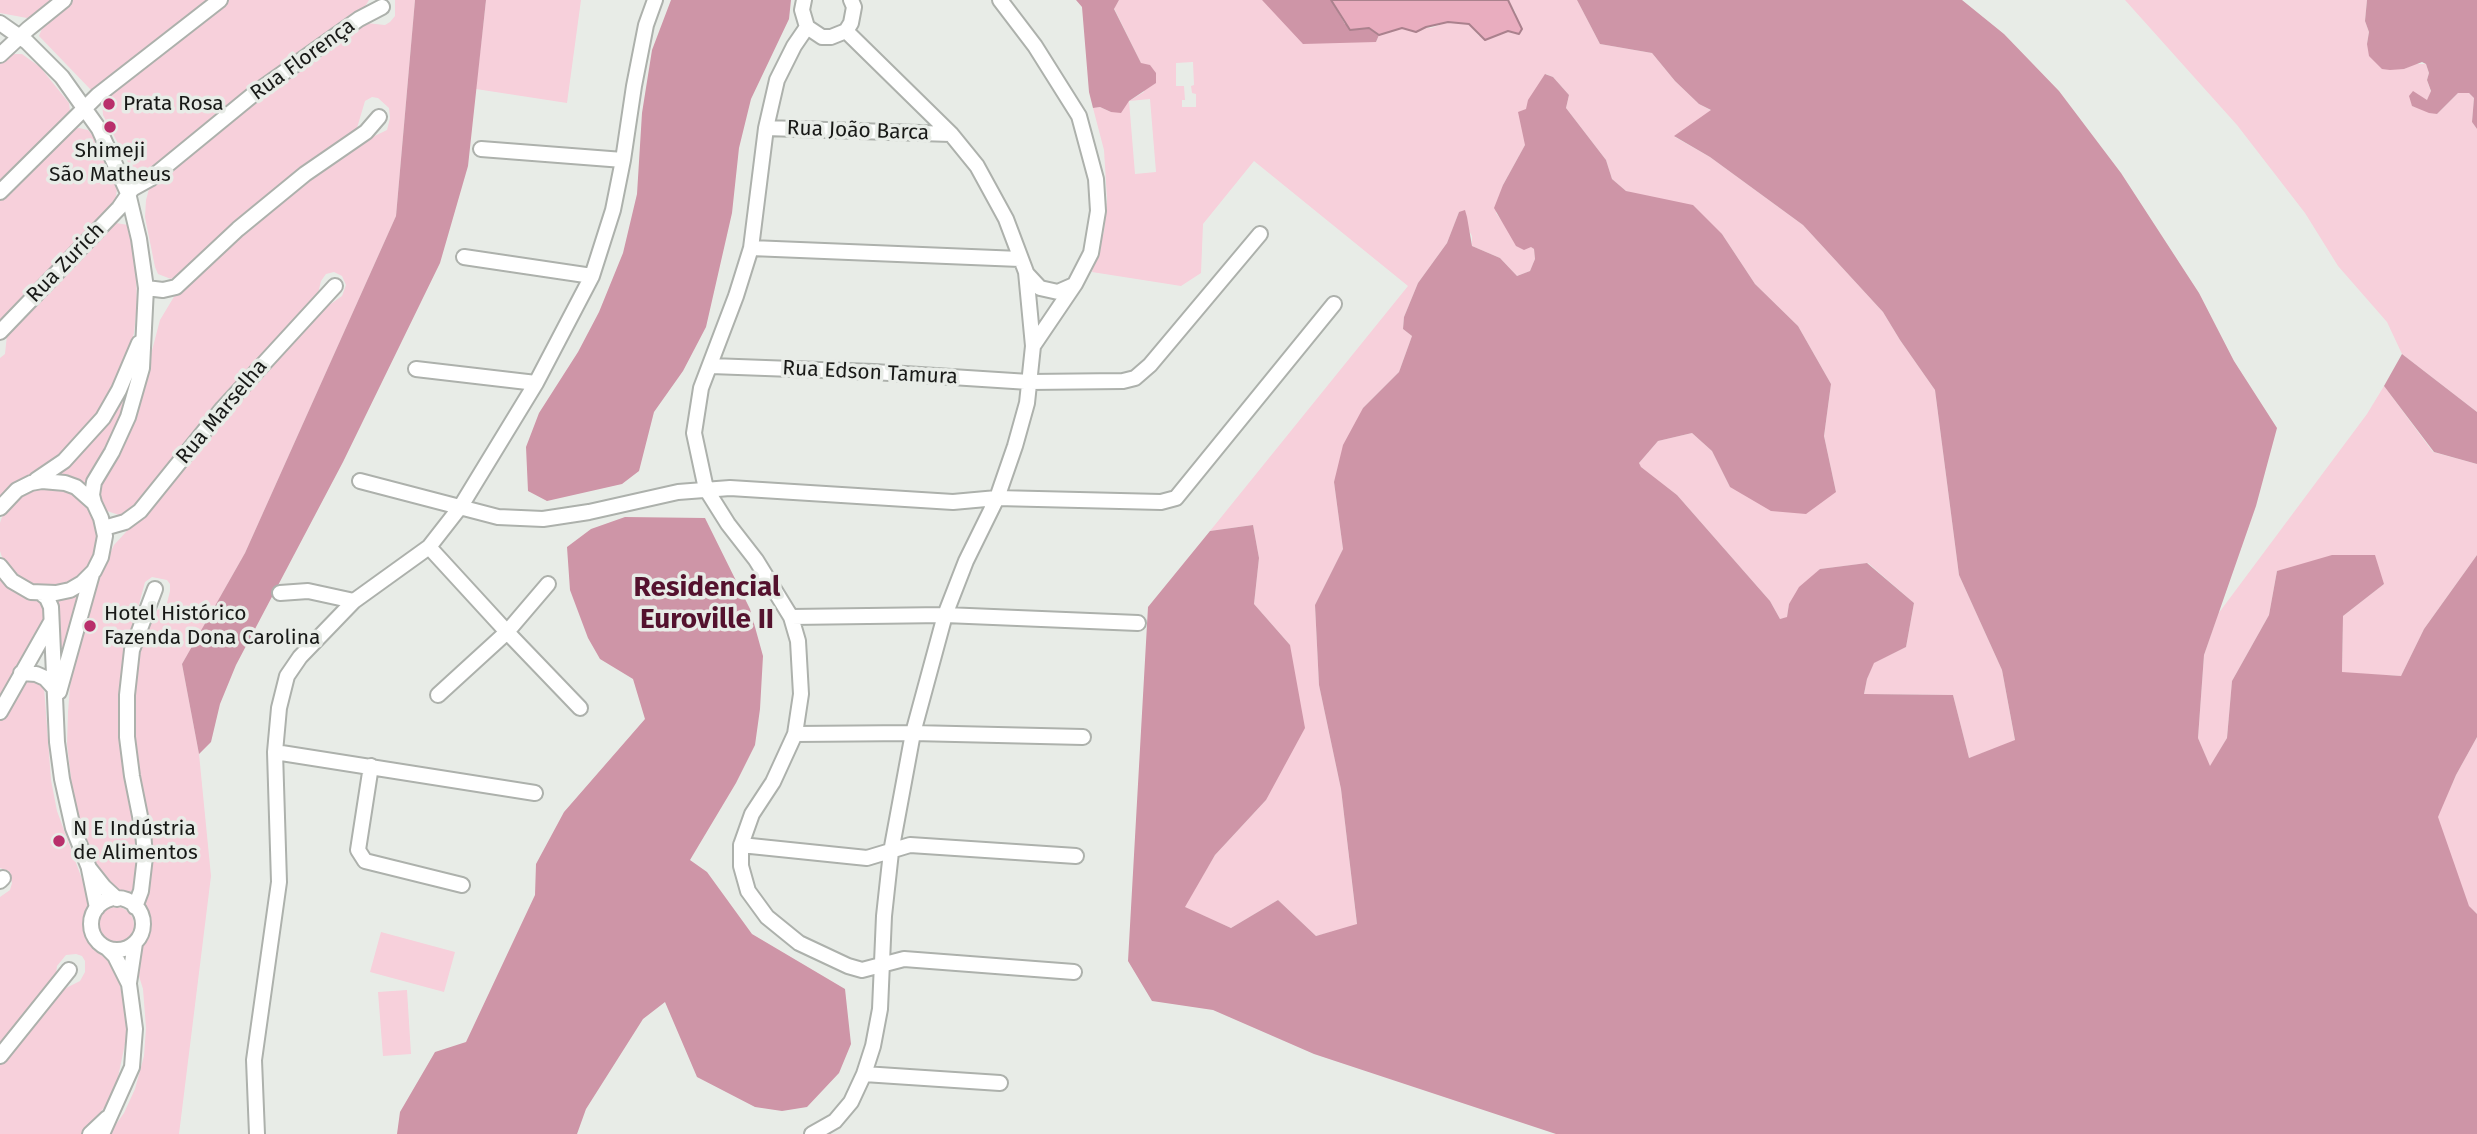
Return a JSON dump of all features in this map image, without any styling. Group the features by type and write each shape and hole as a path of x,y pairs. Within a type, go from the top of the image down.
{"street":[{"path":"0,55 64,0"},
{"path":"0,192 98,95 220,0"},
{"path":"257,1134 254,1060 279,883 275,751 279,708 287,676 300,657 354,601 429,547 461,506 536,383 592,276 612,210 646,25 655,0"},
{"path":"804,0 802,10 807,27 822,37 831,37 846,31 853,15 851,0"},
{"path":"1000,0 1035,46 1079,116 1097,179 1098,211 1091,253 1075,284 1033,346"},
{"name":"Rua Florença","path":"128,193 136,185 150,179 256,93 359,19 382,7"},
{"path":"0,23 20,36 62,77 99,129 128,193 139,239 146,288 142,368 134,399 118,440 94,482 93,503 104,528 101,557 93,572 56,694"},
{"path":"807,27 777,80 766,128 751,248 701,388 694,433 706,489 728,524 756,560 791,617 798,641 801,694 794,734 773,782 752,814 741,845 741,866 748,891 767,917 799,943 862,970 904,960 1074,972"},
{"path":"812,1134 835,1121 851,1102 873,1046 880,1009 891,852 913,733 945,615 966,561 997,498 1015,446 1027,403 1033,346 1023,265 1006,219 977,166 951,134 846,31"},
{"path":"146,288 163,290 176,287 238,229 305,174 366,132 379,117"},
{"name":"Rua João Barca","path":"766,128 951,134"},
{"path":"481,149 623,160"},
{"name":"Rua Zurich","path":"0,332 119,208 128,193"},
{"name":"Rua Edson Tamura","path":"711,366 874,372 1029,382 1135,379 1150,365 1259,234"},
{"path":"751,248 1023,265"},
{"path":"464,257 592,276"},
{"path":"1023,265 1040,289 1058,292 1075,284"},
{"name":"Rua Marselha","path":"104,528 125,522 140,512 223,408 335,286"},
{"path":"360,481 498,517 543,519 589,512 678,492 706,489 953,502 997,498 1161,502 1176,498 1334,304"},
{"path":"0,508 18,489 64,461 103,418 132,361 144,328"},
{"path":"416,369 536,383"},
{"path":"31,483 65,483 76,487 93,503"},
{"path":"429,547 580,708"},
{"path":"0,566 12,581 47,598 51,607 57,742 73,828 89,867 117,899"},
{"path":"42,594 70,590 93,572"},
{"path":"438,695 507,632 548,584"},
{"path":"135,907 141,891 145,857 127,737 127,695 132,650 155,589"},
{"path":"280,593 308,591 354,601"},
{"path":"791,617 945,615 1138,623"},
{"path":"0,712 52,620"},
{"path":"21,673 45,678 56,694"},
{"path":"794,734 913,733 1083,737"},
{"path":"275,751 535,793"},
{"path":"371,765 358,850 365,861 462,886"},
{"path":"741,845 867,859 910,845 1076,856"},
{"path":"89,867 89,881 97,908"},
{"path":"102,1134 126,1085 132,1066 135,1029 129,984 135,943 142,925 142,918 127,901 106,901 97,908 91,928 96,940 115,956 129,984"},
{"path":"107,948 122,950 135,943"},
{"path":"0,1056 69,970"},
{"path":"864,1074 1000,1083"},
{"path":"90,1134 108,1117"}],"shaded area":[{"path":"0,0 56,0 44,12 27,18 0,13"},
{"path":"72,0 211,0 96,90 91,90 39,36 45,21"},
{"path":"229,0 369,0 361,13 156,166 138,173 131,168 103,115 102,102 108,94"},
{"path":"395,0 415,0 396,216 245,553 182,664 199,754 211,876 179,1134 109,1134 124,1113 135,1089 144,1056 146,1028 137,954 147,931 149,918 142,904 151,857 131,723 134,667 137,643 144,626 155,610 161,609 167,603 170,584 167,580 152,577 145,582 127,649 121,725 125,772 138,832 140,858 139,876 133,890 127,893 106,885 95,865 74,804 67,744 68,712 71,674 81,626 93,589 114,545 170,484 266,365 325,308 342,296 346,285 342,276 334,272 326,274 321,281 316,302 288,327 242,378 142,502 130,513 119,515 104,510 97,499 98,487 115,458 139,400 160,320 175,295 297,186 356,145 387,130 389,108 378,98 372,97 365,101 357,128 350,137 286,182 171,279 158,274 155,267 145,217 146,200 149,189 181,158 280,80 354,27 366,23 385,25 390,22 395,16"},
{"path":"415,0 486,0 468,166 440,263 343,462 236,665 220,704 211,742 199,754 182,664 245,553 396,216"},
{"path":"486,0 581,0 567,103 476,89"},
{"path":"671,0 791,0 789,19 751,99 739,148 732,213 706,327 683,371 654,412 639,471 622,484 547,501 528,491 526,447 539,413 578,352 599,312 623,253 637,194 642,113 652,50"},
{"path":"1076,0 1119,0 1114,9 1141,63 1150,65 1156,73 1156,83 1129,101 1121,113 1100,107 1093,108 1089,92 1082,7"},
{"path":"1119,0 1262,0 1376,42 1379,35 1402,28 1431,28 1448,22 1469,24 1479,36 1497,36 1508,31 1513,33 1516,13 1508,0 1577,0 1600,44 1652,53 1675,81 1699,104 1712,111 1675,137 1710,157 1803,225 1883,312 1935,390 1959,575 2002,670 2015,741 1969,758 1953,695 1864,694 1873,663 1906,647 1914,603 1868,563 1820,569 1789,604 1787,618 1780,619 1770,601 1677,495 1641,468 1639,463 1658,441 1692,433 1712,451 1730,487 1836,492 1824,436 1831,384 1798,326 1755,284 1722,234 1646,197 1626,191 1612,179 1606,160 1566,108 1569,95 1553,77 1546,74 1538,86 1525,145 1503,185 1496,213 1506,227 1534,249 1535,259 1530,271 1517,276 1500,258 1472,246 1472,236 1459,212 1447,243 1418,283 1404,317 1403,329 1412,336 1399,372 1363,408 1334,482 1343,549 1315,605 1319,685 1341,789 1357,925 1316,936 1278,900 1231,928 1184,907 1215,855 1266,800 1290,645 1254,604 1259,558 1253,525 1210,531 1408,286 1254,161 1203,224 1201,273 1181,286 1092,272 1104,231 1107,199 1104,150 1093,108 1100,107 1111,112 1129,101 1144,92 1141,63 1114,8","holes":["1193,62 1194,85 1191,86 1192,93 1196,94 1196,107 1182,107 1182,100 1185,100 1184,86 1176,86 1176,63","1150,99 1156,172 1135,174 1129,101"]},
{"path":"1262,0 1331,0 1345,24 1369,28 1379,35 1376,42 1303,44"},
{"path":"1331,0 1508,0 1522,29 1519,34 1508,31 1485,40 1469,24 1448,22 1416,32 1402,28 1379,35 1369,28 1350,30"},
{"path":"1577,0 1962,0 2004,34 2059,91 2121,173 2199,293 2234,361 2277,428 2256,506 2204,655 2198,738 2210,766 2227,738 2232,681 2269,615 2277,571 2332,555 2375,555 2384,584 2343,616 2342,672 2401,676 2424,629 2477,555 2477,737 2456,775 2438,817 2469,906 2477,914 2477,1134 1556,1134 1314,1054 1213,1010 1152,1001 1128,961 1148,607 1210,531 1253,525 1259,558 1254,604 1290,645 1305,728 1266,800 1215,855 1185,907 1231,928 1278,900 1316,936 1357,924 1341,789 1319,685 1315,605 1343,549 1334,482 1343,445 1363,408 1399,372 1412,336 1403,329 1404,317 1418,283 1447,243 1459,212 1465,210 1472,246 1500,258 1517,276 1530,271 1535,259 1534,249 1531,247 1524,250 1516,246 1494,208 1525,145 1518,112 1526,109 1528,100 1545,74 1553,77 1569,95 1566,108 1606,160 1612,179 1626,191 1693,205 1722,234 1755,284 1798,326 1831,384 1824,436 1836,492 1806,514 1771,511 1730,487 1712,451 1692,433 1658,441 1639,463 1641,467 1677,495 1770,601 1780,619 1787,617 1789,604 1799,587 1820,569 1867,563 1914,603 1906,647 1874,663 1864,694 1953,695 1969,758 2015,740 2002,670 1959,575 1935,390 1883,312 1803,225 1710,157 1674,136 1711,110 1699,104 1675,81 1652,53 1600,44"},
{"path":"2125,0 2367,0 2367,44 2404,69 2415,64 2426,64 2431,92 2427,101 2422,99 2412,106 2437,114 2458,93 2469,93 2474,98 2472,122 2477,129 2477,412 2402,354 2387,322 2338,266 2305,213 2237,125"},
{"path":"2367,0 2477,0 2477,129 2472,122 2474,98 2469,93 2458,93 2437,114 2429,113 2412,106 2409,96 2413,91 2427,100 2431,91 2426,64 2422,62 2404,69 2382,69 2369,56 2369,32 2365,21"},
{"path":"13,54 22,54 40,67 69,103 70,111 0,184 0,63"},
{"path":"70,129 88,130 95,138 117,189 115,204 0,325 0,199 61,137"},
{"path":"116,223 128,225 131,230 136,272 134,333 126,361 102,409 68,449 0,496 0,358 5,354 7,335 106,229"},
{"path":"2402,354 2477,412 2477,464 2434,452 2384,386"},
{"path":"138,362 114,440 87,485 56,474 90,444 105,424"},
{"path":"2384,386 2433,452 2477,464 2477,555 2424,629 2401,676 2342,673 2343,616 2384,584 2277,571 2269,615 2232,681 2227,738 2210,767 2198,738 2204,655 2218,614 2367,414"},
{"path":"48,487 76,495 90,509 98,537 90,565 76,579 48,587 20,579 6,565 -2,537 6,509 20,495"},
{"path":"625,517 705,518 750,609 763,656 755,745 736,783 690,860 707,872 752,934 845,989 851,1044 839,1073 807,1107 782,1111 755,1107 697,1077 665,1002 643,1019 586,1109 577,1134 397,1134 400,1112 435,1052 466,1042 535,895 536,864 564,812 645,719 633,679 600,659 588,638 570,590 567,547 591,529"},
{"path":"0,578 14,590 44,603 46,618 0,703"},
{"path":"82,590 58,675 55,599"},
{"path":"35,677 44,687 51,780 57,811 90,901 84,918 84,934 93,949 112,963 118,976 126,1016 127,1034 117,1082 107,1104 83,1134 0,1134 0,1064 58,992 80,981 85,972 82,956 66,955 57,966 55,982 0,1048 0,897 10,890 12,883 9,871 0,868 0,720 17,689"},
{"path":"2477,737 2477,914 2469,907 2437,817"},
{"path":"116,907 129,912 134,925 129,938 116,943 103,938 98,925 103,912"},
{"path":"381,932 455,952 444,992 370,972"},
{"path":"407,990 411,1054 383,1056 378,992"}],"place":[{"name":"Prata Rosa","path":"109,104"},
{"name":"Shimeji São Matheus","path":"110,127"},
{"name":"Hotel Histórico Fazenda Dona Carolina","path":"90,626"},
{"name":"N E Indústria de Alimentos","path":"59,841"}],"district":[{"name":"Residencial Euroville II","path":"707,604"}]}
